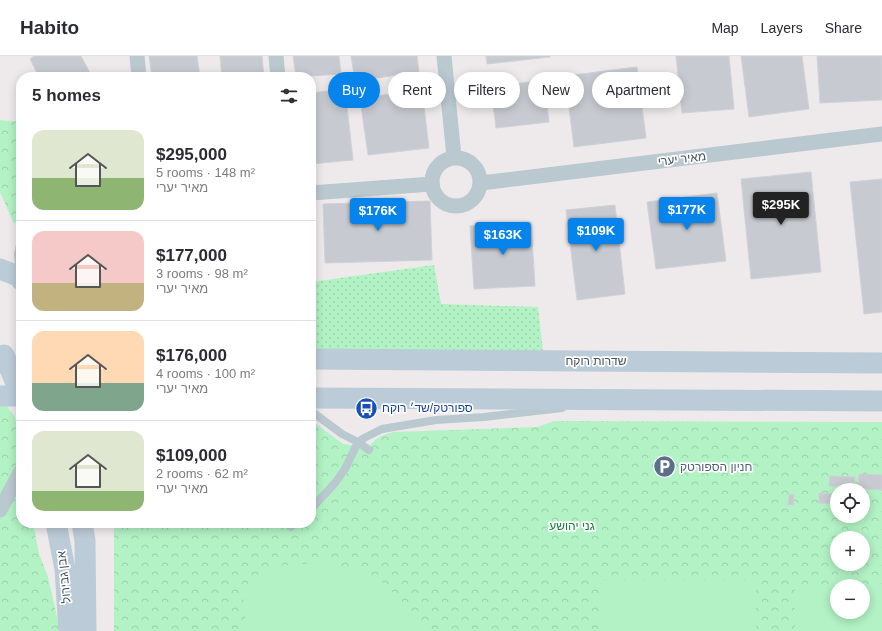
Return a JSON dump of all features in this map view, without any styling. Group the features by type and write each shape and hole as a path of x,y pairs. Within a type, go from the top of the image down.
{"main road":[{"path":"0,269 16,276"},
{"path":"8,355 16,380"},
{"name":"שדרות רוקח","path":"316,359 882,363"},
{"path":"0,396 16,395"},
{"path":"316,398 882,401"},
{"name":"אבן גבירול","path":"57,528 65,569 69,631"},
{"name":"אבן גבירול","path":"83,528 86,631"}],"street":[{"path":"136,56 138,72"},
{"path":"276,56 278,72"},
{"path":"444,56 454,157"},
{"name":"מאיר יערי","path":"481,183 882,134"},
{"path":"454,157 470,161 476,167 480,175 481,183 477,194 469,203 461,206 453,206 446,204 439,199 434,192 432,177 440,163 446,159 454,157"},
{"path":"316,193 432,184"},
{"path":"0,510 16,480"}],"lane":[{"path":"316,504 345,469 358,442 382,429 436,420 484,417 557,409 588,400"},
{"path":"316,416 342,434 358,442 369,450"}],"green space":[{"path":"0,120 16,122 16,221 14,224 0,192"},
{"path":"434,265 441,304 538,307 543,352 316,352 316,281"},
{"path":"0,403 6,405 15,417 16,423 16,528 34,528 39,554 48,577 59,626 58,631 0,631"},
{"name":"גני יהושע","path":"554,421 882,422 882,631 114,631 114,528 316,528 316,424 343,444 369,447 380,437 394,432 537,427"},
{"path":"328,562 377,577 420,619 425,631 247,631 242,590 276,566"},
{"path":"602,581 756,581 756,631 602,631"},
{"path":"795,584 830,584 830,619 870,619 870,584 882,584 882,631 795,631"}],"building":[{"path":"34,56 81,56 89,72 36,72 30,59"},
{"path":"149,56 197,56 199,72 151,72"},
{"path":"220,56 262,56 264,72 222,72"},
{"path":"293,56 339,56 341,72 328,72 328,75 316,76 316,72 295,72"},
{"path":"351,56 417,56 419,72 388,72 388,76 380,77 380,72 354,72"},
{"path":"486,56 550,56 550,57 487,64"},
{"path":"676,56 729,56 734,109 682,113 681,108 684,108 684,72 678,72"},
{"path":"741,56 802,56 809,109 749,117"},
{"path":"817,56 882,56 882,100 820,103"},
{"path":"637,67 638,72 597,72"},
{"path":"592,73 592,108 642,108 646,138 574,147 569,108 584,108 584,74"},
{"path":"528,82 528,108 547,108 549,122 496,128 494,108 520,108 520,83"},
{"path":"328,91 328,108 347,108 353,160 316,164 316,92"},
{"path":"388,94 388,108 424,108 429,148 368,155 361,108 380,108 380,95"},
{"path":"811,172 821,272 751,279 741,179"},
{"path":"882,179 882,312 864,314 850,182"},
{"path":"717,193 726,261 656,269 647,202"},
{"path":"430,201 432,260 325,263 323,204"},
{"path":"615,205 625,294 577,300 566,210"},
{"path":"531,222 535,286 474,289 470,226"},
{"path":"859,474 882,475 882,490 870,490 870,483 858,483"},
{"path":"830,476 855,477 855,483 830,483 829,486"},
{"path":"819,493 830,494 830,504 819,503"},
{"path":"789,494 794,495 793,505 788,505"}],"place":[{"name":"ספורטק/שד׳ רוקח","path":"367,408"},
{"name":"חניון הספורטק","path":"664,467"}]}
